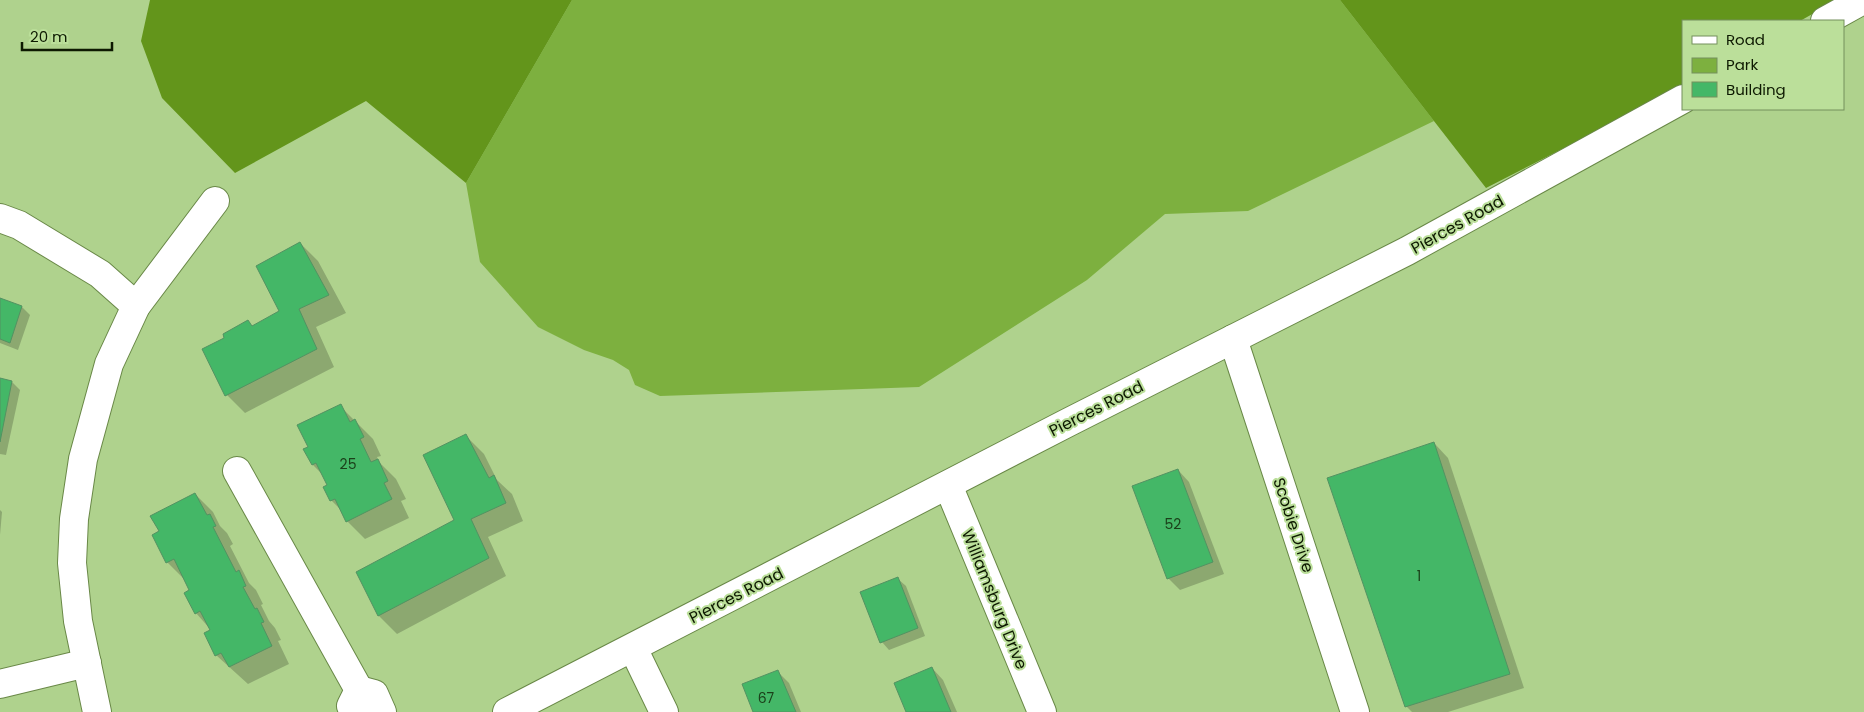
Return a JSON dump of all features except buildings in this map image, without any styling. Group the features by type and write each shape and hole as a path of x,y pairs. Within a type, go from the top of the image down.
{"street":[{"path":"1827,20 1863,0"},
{"name":"Pierces Road","path":"507,712 1407,251 1682,100"},
{"path":"97,712 78,621 72,563 74,519 83,459 109,364 136,306 215,201"},
{"path":"0,218 19,225 100,274 136,306"},
{"name":"Scobie Drive","path":"1233,339 1355,712"},
{"path":"237,470 357,701 374,694 382,712"},
{"name":"Williamsburg Drive","path":"948,485 1042,712"},
{"path":"633,648 664,712"},
{"path":"0,684 87,663"}],"green space":[{"path":"150,0 572,0 466,183 366,101 235,173 162,98 141,41"},
{"path":"572,0 1340,0 1434,121 1248,211 1165,214 1087,280 919,387 660,396 635,385 629,370 613,360 584,350 538,327 480,262 466,183"},
{"path":"1340,0 1837,0 1802,20 1682,20 1682,88 1486,188"}]}
